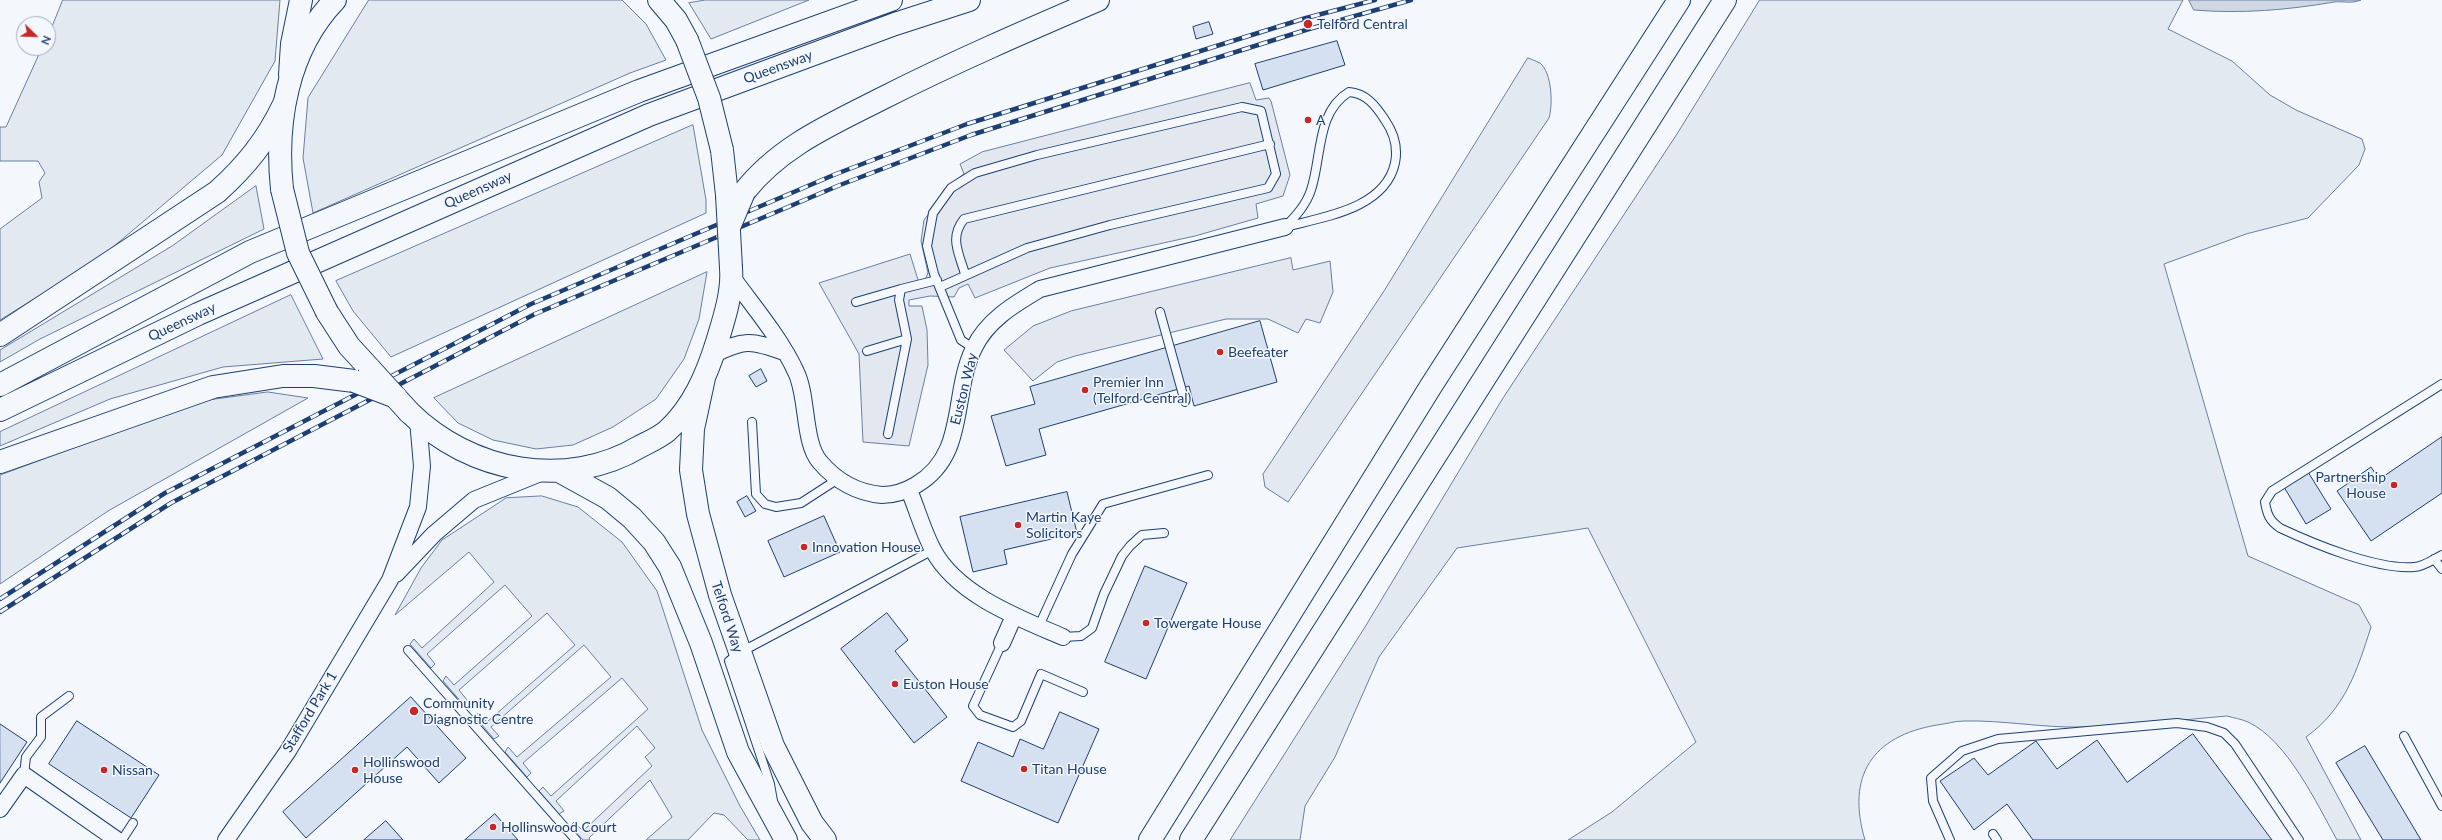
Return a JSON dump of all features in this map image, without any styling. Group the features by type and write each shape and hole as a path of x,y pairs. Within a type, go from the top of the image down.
{"main road":[{"path":"301,0 292,44 289,82 284,104 279,145 282,188 298,253 327,312 349,346 362,375 408,410 441,438 468,453 502,464 552,472 608,498 632,518 654,542 670,567 701,643 738,752 782,834"},
{"path":"289,82 305,41 322,13 334,0"},
{"path":"552,472 612,461 666,431 688,406 704,378 724,318 731,272 730,225 736,194 722,150 709,98 687,40 676,20 659,0"},
{"name":"Queensway","path":"0,385 250,252 639,91 891,0"},
{"name":"Queensway","path":"0,410 198,314 649,115 895,24 969,0"},
{"path":"736,194 786,150 820,130 959,60 1098,0"},
{"path":"1150,840 1431,386 1679,0"},
{"path":"1191,840 1725,0"},
{"path":"0,334 217,192 238,174 257,152 272,130 284,104"},
{"path":"0,462 213,387 283,376 362,375"},
{"name":"Telford Way","path":"704,378 693,428 691,470 700,521 720,595 738,653 773,746 812,823 825,840"}],"street":[{"name":"Euston Way","path":"731,272 797,372 809,436 819,461 838,479 866,493 890,495 909,490 930,477 946,456 960,408 967,369 973,348 986,329 1010,307 1040,289 1285,227"},
{"path":"712,355 735,344 748,343 760,344 784,352"},
{"path":"390,580 418,507 422,466 408,410"},
{"path":"390,580 434,534 474,500 552,472"},
{"path":"909,490 933,550 950,572 991,604 1014,616 1063,637"},
{"name":"Stafford Park 1","path":"232,838 288,751 390,580"},
{"path":"1002,643 1014,616"},
{"path":"0,809 24,775 117,840"}],"lane":[{"path":"1349,92 1358,93 1376,106 1392,130 1397,152 1393,174 1377,194 1358,205 1338,214 1285,227 1303,208 1311,190 1326,118 1340,97 1349,92"},
{"path":"856,302 902,289 939,284 1027,248 1110,225 1268,188 1276,174 1270,144 1261,112 1242,107 1037,155 975,173 951,188 933,213 926,246 939,284 961,340 973,348"},
{"path":"965,274 955,243 957,228 964,219 1270,144"},
{"path":"888,434 907,339 899,300 902,289"},
{"path":"1160,312 1185,402"},
{"path":"866,351 907,339"},
{"path":"2442,384 2272,491 2265,502 2266,512 2272,522 2280,528 2365,560 2394,567 2416,567 2442,555"},
{"path":"752,422 756,494 765,504 776,507 801,503 838,479"},
{"path":"1039,626 1072,554 1103,504 1208,475"},
{"path":"1063,637 1081,636 1092,628 1104,594 1122,556 1130,546 1142,535 1164,533"},
{"path":"782,834 770,784 728,661 738,653 933,550"},
{"path":"2434,559 2442,569"},
{"path":"1002,643 973,706 980,715 1013,727 1021,721 1041,674 1083,692"},
{"path":"408,650 576,840"},
{"path":"24,775 26,757 41,737 41,717 69,696"},
{"path":"1950,840 1933,801 1931,778 1962,751 1998,739 2177,723 2207,727 2224,733 2236,744 2299,840"},
{"path":"2404,736 2442,806"},
{"path":"122,840 132,823"}],"shaded area":[{"path":"63,0 280,0 275,61 222,155 100,258 0,320 0,229 42,198 39,182 45,173 38,161 0,161 0,127 6,127 38,56 56,56 56,17"},
{"path":"369,0 622,0 646,24 666,60 630,73 313,213 303,158 308,98"},
{"path":"706,0 809,0 711,39 689,3"},
{"path":"1760,0 2183,0 2168,29 2232,61 2270,95 2296,110 2362,139 2365,149 2359,165 2308,218 2246,234 2164,264 2248,556 2359,605 2371,627 2355,674 2348,688 2331,714 2306,737 2361,840 2337,840 2300,774 2276,743 2248,722 2227,716 2082,727 1961,721 1914,730 1881,749 1870,763 1862,778 1859,797 1860,817 1865,840 1568,840 1612,812 1696,742 1588,528 1457,548 1379,657 1335,757 1305,806 1300,840 1230,840 1365,627 1503,398 1677,134"},
{"path":"2189,0 2361,0 2282,9 2229,12 2194,10"},
{"path":"1528,58 1540,63 1547,74 1551,97 1549,118 1288,502 1265,487 1263,474 1384,291"},
{"path":"1250,83 1256,100 1269,98 1271,101 1290,175 1283,196 1256,204 1258,218 1195,236 1050,268 975,298 968,284 959,288 954,297 930,296 909,300 909,306 922,306 927,330 928,365 909,446 863,442 859,354 819,283 910,254 919,283 925,280 928,273 921,241 924,220 952,183 964,174 960,164 982,152"},
{"path":"693,125 706,200 706,213 391,357 353,311 336,281"},
{"path":"256,186 264,229 40,339 0,362 0,350 172,246"},
{"path":"1291,258 1293,270 1330,261 1333,292 1320,323 1306,319 1298,333 1268,319 1226,319 1075,356 1057,362 1033,381 1004,350 1033,326 1071,311"},
{"path":"707,272 699,319 684,359 656,399 613,427 573,445 536,449 493,440 458,423 434,398"},
{"path":"291,295 323,359 223,367 110,399 0,446 0,432"},
{"path":"268,392 308,398 108,511 0,584 0,475 201,401"},
{"path":"542,496 578,507 622,542 657,591 702,730 740,806 760,840 748,840 724,815 714,813 688,840 646,840 672,817 650,780 589,838 590,840 583,840 570,826 574,822 583,831 652,766 645,757 655,748 637,726 556,801 564,811 559,814 539,791 543,787 551,796 648,709 622,678 523,763 531,773 527,777 505,752 508,747 517,757 611,677 584,645 491,727 499,736 494,739 475,717 478,713 487,722 575,645 547,613 459,690 467,700 463,704 443,681 446,676 454,685 532,616 505,585 427,654 435,664 431,668 410,644 414,639 422,648 494,582 469,552 395,615 421,568 442,540 506,498"}],"building":[{"path":"1209,22 1213,34 1196,39 1193,27"},
{"name":"Telford Central","path":"1337,41 1345,65 1263,90 1255,64"},
{"path":"1260,321 1277,382 1194,406 1189,386 1039,429 1046,455 1006,466 991,416 1035,404 1030,387"},
{"path":"761,369 767,381 756,387 749,376"},
{"name":"Partnership House","path":"2442,437 2442,493 2371,541 2337,491 2371,467 2379,479"},
{"path":"2308,472 2331,509 2306,524 2284,487"},
{"name":"Martin Kaye Solicitors","path":"1067,492 1077,533 1004,550 1007,564 973,572 960,517"},
{"path":"747,496 756,511 745,517 737,502"},
{"name":"Innovation House","path":"824,516 840,552 784,577 768,541"},
{"name":"Towergate House","path":"1145,566 1187,583 1146,679 1105,662"},
{"name":"Euston House","path":"887,613 908,640 895,651 947,717 914,743 841,649"},
{"name":"Hollinswood House","path":"411,697 466,758 439,783 407,747 306,838 283,812"},
{"name":"Titan House","path":"1060,712 1099,729 1058,823 961,781 978,742 1013,757 1020,739 1043,749"},
{"name":"Nissan","path":"77,721 159,775 131,818 49,764"},
{"path":"0,724 27,742 0,783"},
{"path":"2193,734 2272,840 2033,840 2007,804 1974,830 1940,781 1974,758 1988,775 2036,741 2057,769 2097,740 2127,782"},
{"path":"2365,746 2421,840 2383,840 2336,763"},
{"name":"Hollinswood Court","path":"495,814 518,840 465,840"},
{"path":"386,821 403,840 364,840"}],"railway":[{"path":"0,599 165,493 531,304 836,174 967,124 1306,18 1375,0"},
{"path":"0,612 171,503 535,314 840,185 971,135 1309,29 1411,0"}],"place":[{"name":"Telford Central","path":"1308,24"},
{"name":"A","path":"1308,120"},
{"name":"Beefeater","path":"1220,352"},
{"name":"Premier Inn (Telford Central)","path":"1085,390"},
{"name":"Partnership House","path":"2394,485"},
{"name":"Martin Kaye Solicitors","path":"1018,525"},
{"name":"Innovation House","path":"804,547"},
{"name":"Towergate House","path":"1146,623"},
{"name":"Euston House","path":"895,684"},
{"name":"Community Diagnostic Centre","path":"414,711"},
{"name":"Titan House","path":"1024,769"},
{"name":"Nissan","path":"104,770"},
{"name":"Hollinswood House","path":"355,770"},
{"name":"Hollinswood Court","path":"493,827"}]}
